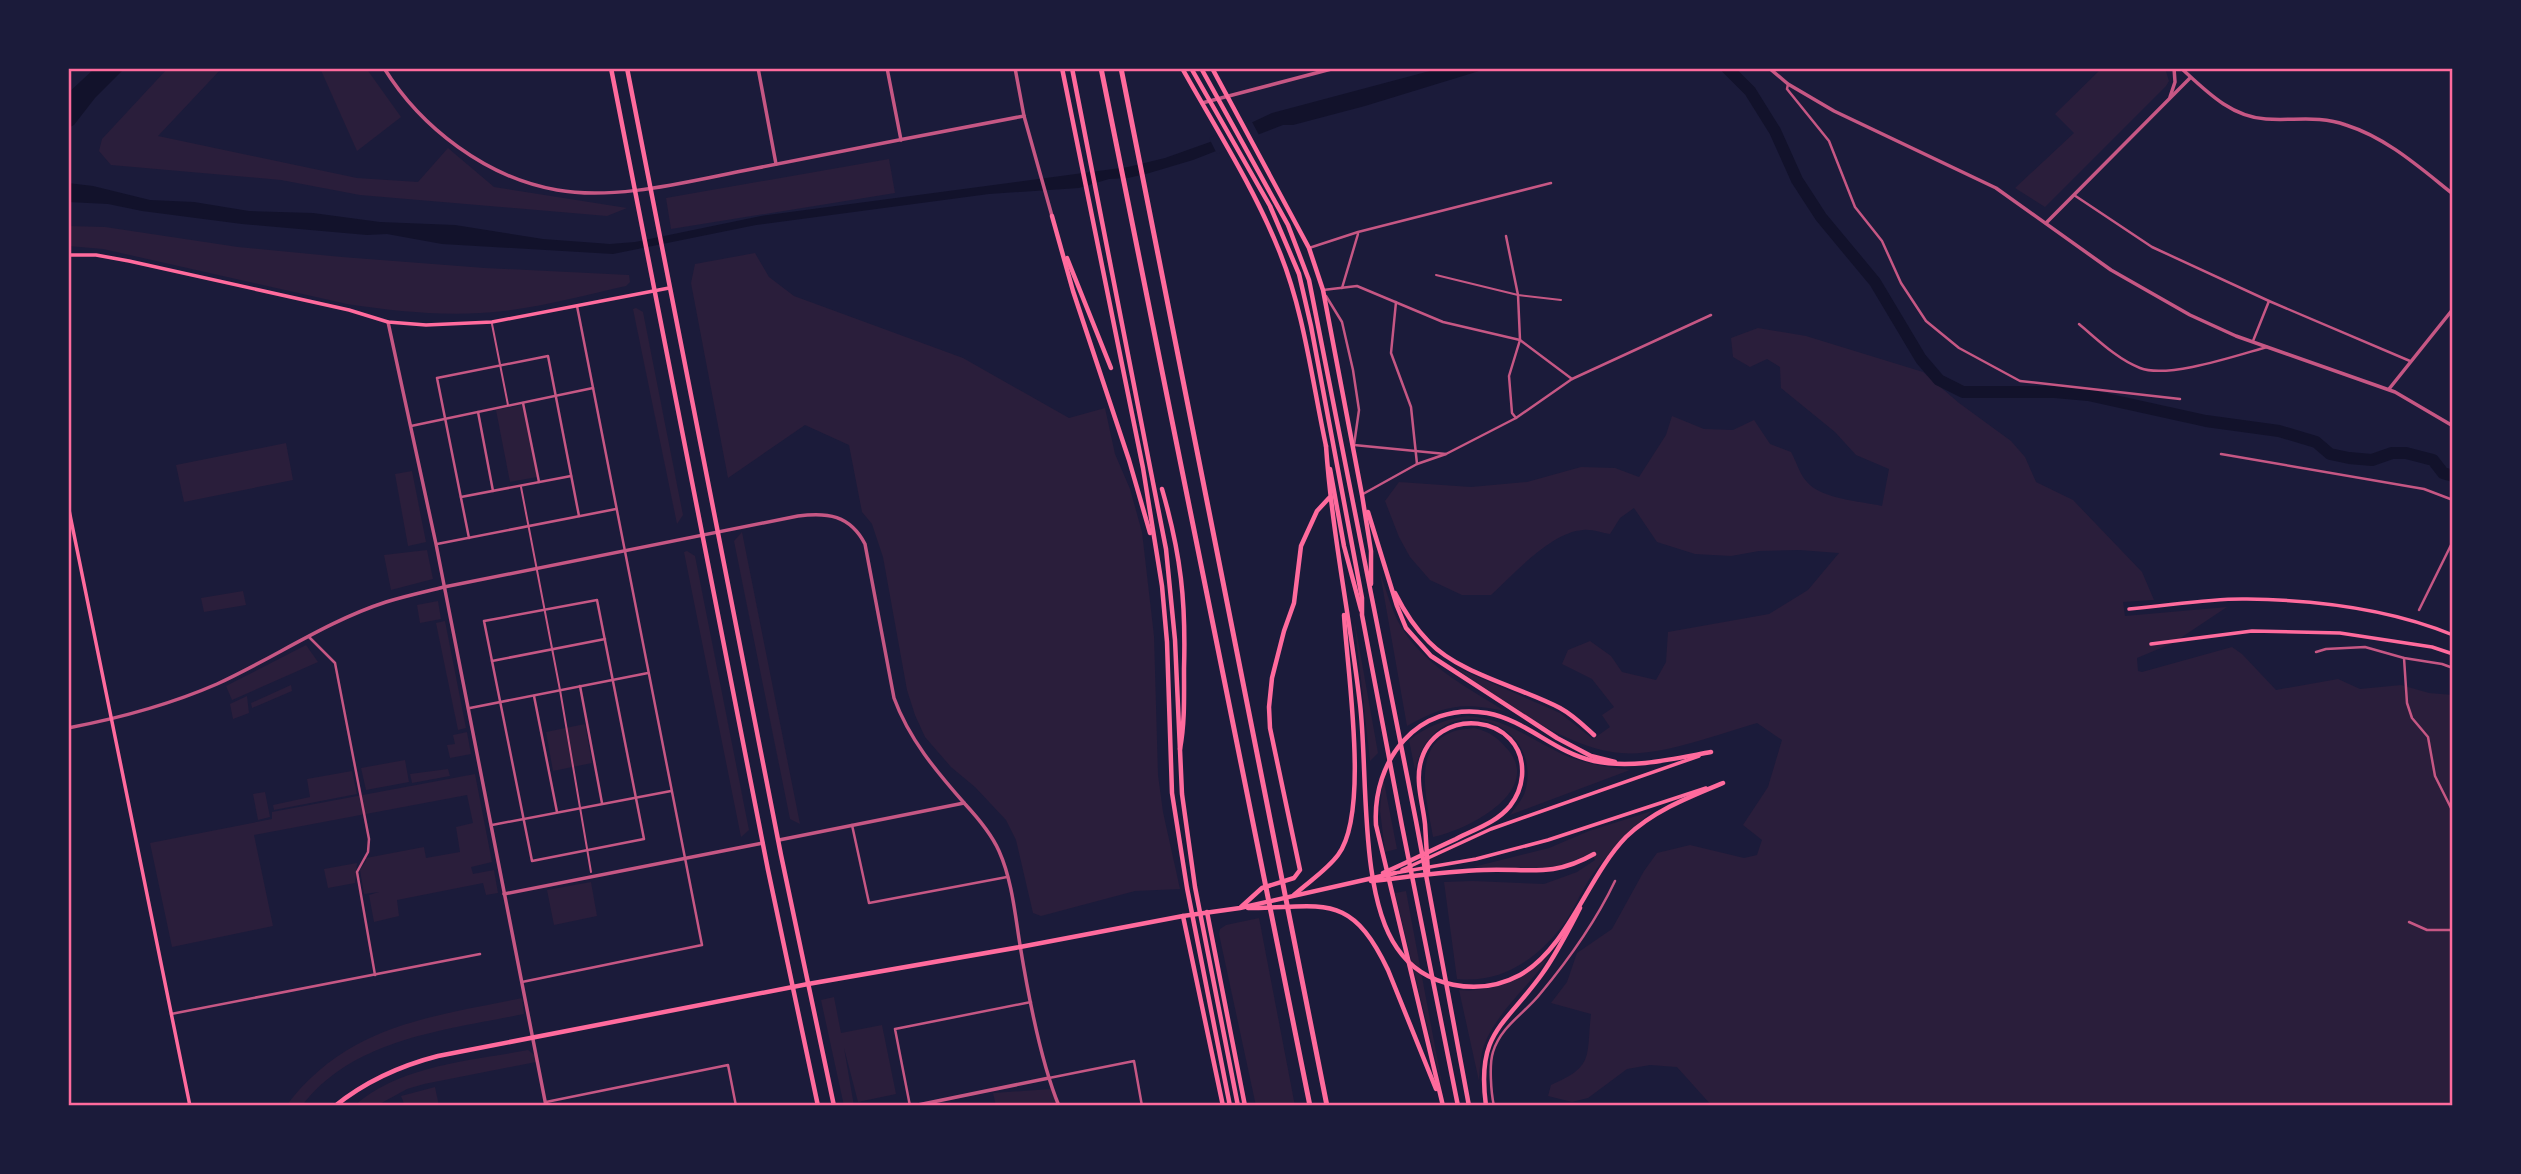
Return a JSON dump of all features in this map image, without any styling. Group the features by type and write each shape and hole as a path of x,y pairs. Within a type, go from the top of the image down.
{"highway":[{"path":"1101,68 1310,1106"},
{"path":"1121,68 1327,1106"}],"main road":[{"path":"611,68 791,987 818,1106"},
{"path":"627,68 834,1106"},
{"path":"1062,68 1143,468 1162,586 1167,642 1172,793 1187,888 1230,1106"},
{"path":"1072,68 1167,561 1175,640 1179,757 1195,887 1238,1106"},
{"path":"1182,68 1279,250 1300,323 1344,546 1362,615 1458,1106"},
{"path":"1191,68 1270,206 1294,260 1311,326 1362,598 1362,615"},
{"path":"1200,68 1280,208 1296,242 1314,301 1469,1106"},
{"path":"1212,68 1309,248 1323,290 1354,445 1371,551 1371,595"},
{"path":"1052,216 1111,368"},
{"path":"1061,243 1073,291 1129,460 1155,550"},
{"path":"68,255 96,255 181,271 349,310 388,322 448,325 492,322 671,288"},
{"path":"1326,446 1329,497 1365,745 1367,811 1374,883 1382,916 1398,950 1415,968 1454,986 1484,987 1511,979 1528,969 1546,953 1592,883 1628,836 1661,810 1723,783"},
{"path":"1162,489 1182,570 1186,629 1184,728 1179,757"},
{"path":"1362,495 1406,628 1431,656 1557,738 1591,756 1628,764"},
{"path":"1240,908 1262,888 1294,878 1300,870 1270,728 1269,707 1272,678 1294,603 1301,547 1317,511 1329,497"},
{"path":"68,505 190,1106"},
{"path":"1390,583 1408,618 1436,648 1468,668 1561,708 1594,735"},
{"path":"1293,895 1338,856 1352,821 1354,761 1343,594"},
{"path":"2129,609 2246,599 2343,606 2397,617 2453,635"},
{"path":"2151,644 2252,631 2340,633 2432,647 2453,654"},
{"path":"1443,1106 1376,825 1376,794 1388,760 1413,731 1436,719 1469,712 1488,713 1510,721 1572,755 1610,764 1662,761 1711,752"},
{"path":"1376,876 1478,829 1495,820 1511,804 1519,790 1522,766 1513,744 1502,732 1482,723 1461,723 1448,728 1434,739 1423,756 1419,781 1424,823 1430,897"},
{"path":"1395,873 1491,830 1711,752"},
{"path":"1349,884 1376,876 1500,853 1723,783"},
{"path":"1240,908 1349,884 1475,871 1561,869 1594,854"},
{"path":"1486,1106 1482,1074 1486,1050 1492,1037 1542,973 1566,935 1592,883"},
{"path":"335,1106 357,1088 408,1064 438,1056 791,987 1183,916 1240,908 1319,905 1343,913 1361,927 1379,951 1418,1039 1443,1106"},
{"path":"1207,912 1245,1106"},
{"path":"1183,916 1223,1106"}],"street":[{"path":"384,68 422,118 451,142 493,167 556,190 635,191 1024,116"},
{"path":"758,68 776,164"},
{"path":"887,68 901,140"},
{"path":"1015,68 1024,116 1052,216"},
{"path":"1201,103 1335,68"},
{"path":"1769,68 1788,84 1865,126 1996,188 2105,266 2204,322 2389,390 2453,426"},
{"path":"2169,99 2175,82 2174,68"},
{"path":"2181,68 2221,103 2248,116 2264,119 2329,120 2370,135 2402,154 2453,194"},
{"path":"2046,223 2191,77"},
{"path":"1788,84 1790,96 1829,141 1855,207 1882,241 1900,283 1926,321 1934,328 1959,348 2020,381 2180,399"},
{"path":"1309,248 1358,232 1551,183"},
{"path":"2074,195 2152,247 2269,302 2410,361"},
{"path":"1342,288 1358,232"},
{"path":"1506,236 1518,295 1520,340 1509,376 1512,413 1516,418"},
{"path":"1436,275 1518,295 1561,300"},
{"path":"1446,454 1354,445 1359,410 1353,370 1342,322 1323,290 1357,286 1443,322 1520,340 1572,379"},
{"path":"1396,302 1391,353 1410,407 1417,464"},
{"path":"2253,342 2269,302"},
{"path":"522,982 702,945 577,306"},
{"path":"2389,390 2453,309"},
{"path":"1362,495 1417,464 1446,454 1516,418 1572,379 1711,315"},
{"path":"388,322 436,544 545,1104 728,1065 736,1106"},
{"path":"492,322 509,406"},
{"path":"2079,324 2114,353 2142,369 2166,371 2205,364 2267,347"},
{"path":"469,538 437,378 500,365 548,356 579,516"},
{"path":"411,426 593,388"},
{"path":"523,403 539,482"},
{"path":"478,412 493,491"},
{"path":"2221,454 2424,489 2453,500"},
{"path":"461,498 571,476"},
{"path":"520,486 530,526 591,872"},
{"path":"436,544 616,509"},
{"path":"68,728 150,709 198,691 386,602 444,587 816,513 836,516 853,526 864,544 899,712 924,756 994,841 1002,858 1014,906 1031,1002 1049,1078 1059,1106"},
{"path":"2419,610 2453,541"},
{"path":"597,600 605,639 644,839 532,860 484,621 597,600"},
{"path":"309,638 335,663 369,839 368,852 357,872 375,975"},
{"path":"492,661 605,639"},
{"path":"2316,652 2365,647 2453,668"},
{"path":"2404,658 2407,703 2412,718 2428,737 2435,776 2453,812"},
{"path":"468,709 648,673"},
{"path":"580,686 602,804"},
{"path":"534,695 556,813"},
{"path":"491,825 671,791"},
{"path":"779,840 964,803"},
{"path":"852,825 869,903 1007,877"},
{"path":"504,894 763,844"},
{"path":"1493,1106 1493,1052 1508,1025 1537,998 1571,956 1602,909 1615,881"},
{"path":"2409,922 2427,930 2453,930"},
{"path":"172,1014 481,954"},
{"path":"1031,1002 895,1029 912,1106 1134,1061 1142,1106"}],"shaded area":[{"path":"95,68 125,68 95,98 74,125 68,128 68,93"},
{"path":"168,68 222,68 158,136 357,178 418,182 448,148 494,187 627,208 607,216 360,195 281,180 111,165 99,151 102,139"},
{"path":"320,68 366,68 401,117 357,151"},
{"path":"1441,68 1489,68 1365,106 1293,125 1283,125 1193,160 1128,178 1109,179 1079,188 989,194 756,225 613,254 442,244 387,234 367,235 242,224 108,204 68,202 68,183 93,186 150,200 194,202 249,211 313,213 380,222 455,225 543,239 610,244 635,242 761,216 1128,167 1165,158 1210,142 1272,113"},
{"path":"2102,68 2165,68 2169,81 2045,207 2015,188 2074,133 2055,114"},
{"path":"889,159 895,193 671,229 666,198"},
{"path":"68,226 105,227 238,247 342,257 629,275 630,282 626,286 581,297 504,311 445,314 406,311 347,304 103,249 68,246"},
{"path":"755,253 769,277 794,296 963,358 1069,418 1105,408 1115,454 1130,489 1142,532 1154,636 1158,775 1163,812 1180,889 1135,891 1041,916 1033,913 1016,840 1006,820 975,787 951,767 925,737 915,715 907,690 883,557 872,524 862,512 849,445 805,425 728,478 691,283 695,264"},
{"path":"633,309 643,312 683,515 677,524"},
{"path":"1758,328 1806,336 1923,372 1959,403 2011,441 2025,457 2036,482 2073,500 2142,572 2154,600 2123,602 2125,616 2227,607 2173,643 2137,658 2138,671 2232,647 2276,690 2338,679 2360,689 2401,685 2429,693 2453,695 2453,1106 1712,1106 1677,1067 1650,1065 1627,1069 1588,1098 1572,1102 1548,1096 1551,1085 1582,1066 1588,1050 1591,1014 1551,1003 1567,982 1577,953 1612,929 1657,853 1690,845 1744,858 1757,855 1762,840 1743,825 1768,787 1782,740 1757,723 1653,752 1621,753 1600,749 1556,732 1534,720 1455,667 1560,713 1593,739 1610,727 1602,715 1614,707 1592,679 1562,664 1568,650 1590,641 1611,656 1622,672 1656,680 1666,662 1668,632 1769,614 1808,590 1839,553 1799,550 1759,551 1731,556 1695,554 1657,542 1634,508 1620,518 1610,534 1583,530 1558,538 1534,555 1491,595 1462,595 1430,580 1410,557 1385,501 1399,482 1471,487 1527,482 1581,467 1615,468 1639,477 1666,435 1672,416 1704,429 1733,430 1754,420 1770,444 1791,452 1802,476 1813,488 1831,496 1882,506 1889,469 1856,455 1835,432 1781,388 1780,367 1767,359 1750,367 1733,357 1731,338"},
{"path":"522,405 537,477 510,482 496,410"},
{"path":"286,443 293,480 184,502 176,465"},
{"path":"412,471 426,542 408,546 395,474"},
{"path":"742,532 800,824 790,819 734,541"},
{"path":"427,550 433,579 391,590 384,555"},
{"path":"684,552 695,556 749,830 741,837"},
{"path":"1380,573 1397,619 1415,645 1451,677 1505,711 1454,707 1407,726"},
{"path":"243,591 246,605 204,612 201,598"},
{"path":"438,601 441,619 420,623 417,605"},
{"path":"1354,618 1378,753 1370,761"},
{"path":"445,621 466,728 458,730 436,623"},
{"path":"306,645 318,662 232,700 226,686"},
{"path":"291,685 292,691 252,708 251,703"},
{"path":"247,696 249,713 233,719 230,704"},
{"path":"1468,716 1506,725 1579,760 1630,770 1510,815 1525,792 1527,767 1519,746 1505,730 1485,721 1464,719 1444,726 1426,743 1415,770 1409,740 1437,724"},
{"path":"585,724 592,763 553,771 546,732"},
{"path":"1474,728 1494,736 1509,751 1517,766 1516,781 1508,795 1480,818 1433,837 1426,794 1426,763 1439,740 1452,732"},
{"path":"467,732 471,754 450,758 447,745 455,744 453,735"},
{"path":"405,760 409,782 366,790 361,768"},
{"path":"448,769 450,776 412,783 410,774"},
{"path":"352,771 357,794 274,810 273,805 310,797 307,779"},
{"path":"475,774 492,862 471,867 473,874 494,870 498,893 486,895 483,883 397,900 399,916 374,922 369,895 379,892 364,894 360,870 366,858 424,847 426,858 460,852 456,827 473,823 467,795 254,835 273,926 172,947 150,843 272,819 272,812"},
{"path":"1383,777 1397,849 1385,852 1380,810"},
{"path":"265,792 270,817 258,820 253,794"},
{"path":"1652,811 1604,859 1566,921 1544,946 1505,972 1490,977 1457,979 1444,882 1544,884 1577,872 1595,860 1591,853 1560,867 1473,867 1549,848 1589,831"},
{"path":"357,863 355,883 328,888 324,869"},
{"path":"591,882 597,916 554,925 547,890"},
{"path":"1406,891 1444,1095 1395,893"},
{"path":"1259,918 1295,1106 1256,1106 1219,934 1220,929 1226,925"},
{"path":"1550,955 1506,1008 1491,1031 1482,1052 1479,1081 1459,990 1485,989 1508,982 1529,971"},
{"path":"834,997 841,1033 882,1025 896,1094 858,1102 844,1048 854,1106 844,1106 821,1000"},
{"path":"522,998 524,1014 433,1032 374,1051 347,1065 323,1083 302,1106 286,1106 310,1079 363,1041 423,1019"},
{"path":"528,1050 536,1056 536,1062 424,1084 407,1089 376,1106 354,1106 372,1092 414,1073"},
{"path":"435,1087 439,1106 405,1106 401,1096"},
{"path":"1051,1089 1058,1106 996,1106 993,1093"}],"pier":[{"path":"1251,120 1260,137 1217,154 1209,138"}],"waterway":[{"path":"1727,68 1750,91 1775,131 1797,180 1821,217 1875,282 1921,359 1939,380 1963,392 2055,392 2088,395 2206,421 2279,431 2316,442 2330,454 2349,458 2372,460 2392,453 2406,453 2433,460 2443,473 2453,476"}]}
